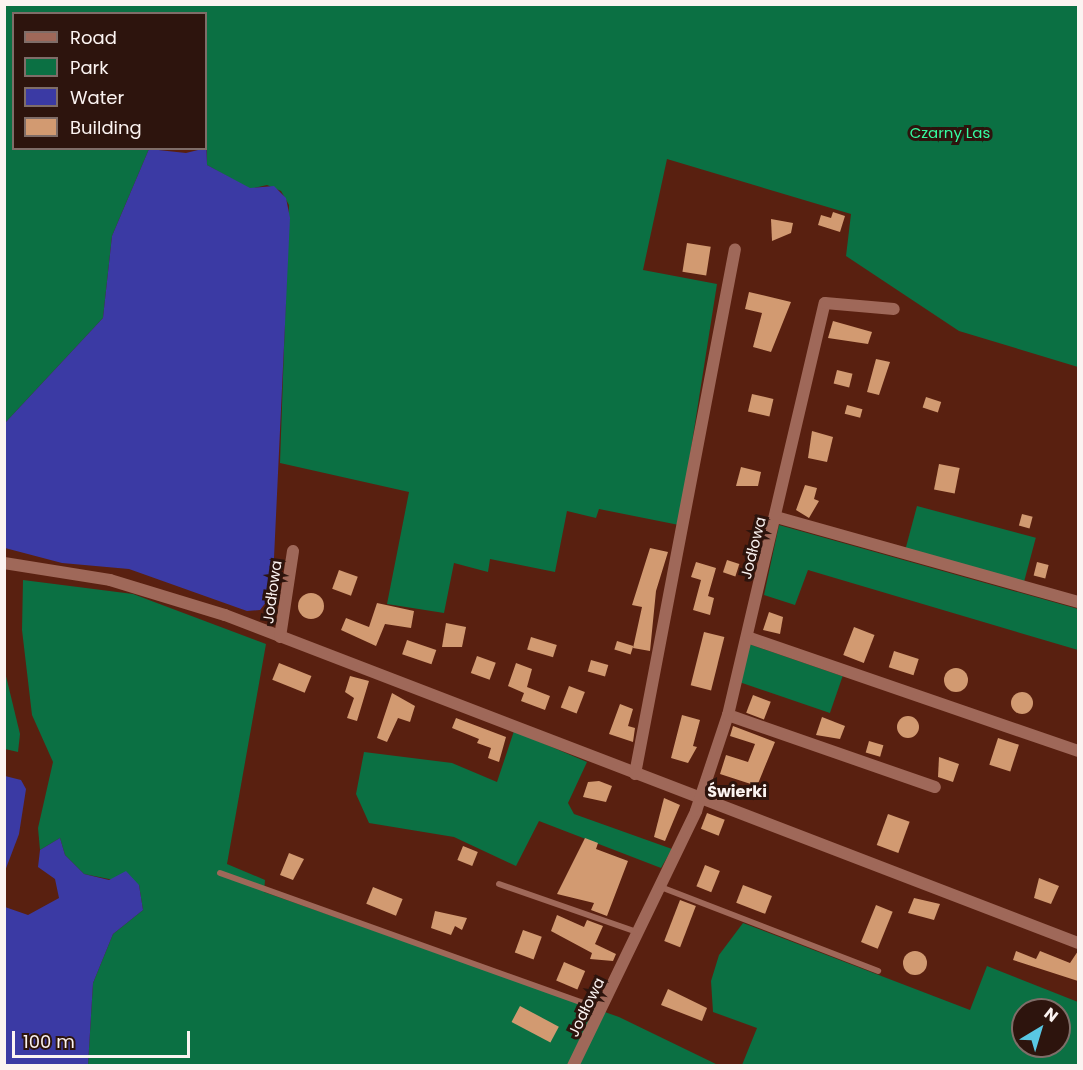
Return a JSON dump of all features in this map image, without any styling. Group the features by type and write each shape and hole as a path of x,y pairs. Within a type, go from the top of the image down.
{"street":[{"path":"635,774 735,249"},
{"name":"Jodłowa","path":"573,1065 604,1010 634,931 700,798 728,715 825,303 894,309"},
{"path":"776,517 1078,602"},
{"name":"Jodłowa","path":"280,637 292,551"},
{"name":"Jodłowa","path":"4,563 110,580 240,621 1078,943"},
{"path":"747,637 1078,751"},
{"path":"728,715 935,787"}],"lane":[{"path":"220,873 604,1010"},
{"path":"499,884 634,931"},
{"path":"657,886 878,971"}],"green space":[{"name":"Czarny Las","path":"5,5 1078,5 1078,367 959,331 846,256 851,214 667,159 643,270 717,284 679,525 599,509 596,518 567,511 555,572 490,559 488,572 454,563 444,613 387,604 409,492 280,463 289,205 281,191 267,185 250,189 207,165 207,12 12,12 12,150 149,150 112,236 103,318 5,423"},
{"path":"917,506 1036,538 1024,582 905,550"},
{"path":"779,525 1078,609 1078,650 808,570 795,605 764,595"},
{"path":"23,580 133,594 266,644 227,864 265,880 264,892 619,1017 718,1065 88,1065 93,983 113,934 143,910 139,885 84,874 65,855 60,838 40,850 38,828 53,762 32,715 22,630"},
{"path":"749,644 843,676 830,713 736,681"},
{"path":"5,672 20,734 18,752 5,749"},
{"path":"514,731 587,762 568,803 574,814 672,849 661,868 539,821 516,866 454,837 369,823 356,794 364,752 452,763 497,782"},
{"path":"743,923 970,1010 987,966 1068,998 1011,998 1011,1058 1071,1058 1071,999 1078,1002 1078,1065 742,1065 757,1028 713,1012 711,981 719,955"}],"water":[{"path":"149,150 186,153 207,150 207,165 250,188 274,186 286,198 290,218 274,558 267,601 260,610 247,611 129,569 62,563 5,548 5,423 103,318 112,236"},
{"path":"5,776 21,780 26,789 19,834 5,871"},
{"path":"60,838 65,855 84,874 109,880 126,871 139,885 143,910 113,934 93,983 88,1065 5,1065 5,907 28,915 59,898 55,879 38,867 40,850"}],"building":[{"path":"833,212 845,216 840,232 818,225 821,215 831,218"},
{"path":"771,219 793,223 791,233 772,241"},
{"path":"687,243 711,247 706,275 682,272"},
{"path":"749,292 791,302 771,352 753,347 762,313 745,309"},
{"path":"833,321 872,332 868,344 828,338"},
{"path":"876,359 890,362 879,395 867,392"},
{"path":"837,370 853,374 849,387 834,384"},
{"path":"752,394 773,399 769,416 748,412"},
{"path":"926,397 941,402 938,412 923,407"},
{"path":"847,405 862,409 860,418 845,414"},
{"path":"812,431 833,437 827,462 808,458"},
{"path":"939,464 960,468 955,494 934,490"},
{"path":"741,467 761,472 758,486 736,486"},
{"path":"805,485 817,488 814,499 819,501 809,518 796,510"},
{"path":"1022,514 1033,517 1030,528 1019,526"},
{"path":"650,548 668,552 656,591 650,651 633,648 642,607 632,605"},
{"path":"727,560 739,564 735,576 723,572"},
{"path":"696,562 716,568 708,596 714,598 710,615 693,610 701,580 691,577"},
{"path":"1037,562 1049,565 1045,578 1034,576"},
{"path":"339,570 358,577 351,596 332,589"},
{"path":"311,593 320,597 324,606 320,615 311,619 302,615 298,606 302,597"},
{"path":"377,603 414,611 411,628 385,624 376,646 341,630 346,618 369,627"},
{"path":"769,612 783,617 780,634 763,630"},
{"path":"446,623 466,627 462,647 442,647"},
{"path":"854,627 875,635 864,663 843,655"},
{"path":"704,632 724,637 711,690 691,685"},
{"path":"531,637 557,645 553,657 527,649"},
{"path":"407,640 436,650 431,664 402,654"},
{"path":"617,641 633,646 631,655 614,650"},
{"path":"894,651 919,659 913,675 889,667"},
{"path":"477,656 496,663 490,680 471,673"},
{"path":"591,660 608,665 605,676 588,672"},
{"path":"279,663 311,676 305,693 272,680"},
{"path":"516,663 532,669 527,687 550,696 545,710 521,701 524,693 508,686"},
{"path":"956,668 964,672 968,680 964,688 956,692 948,688 944,680 948,672"},
{"path":"350,676 369,681 357,721 347,718 354,698 345,692"},
{"path":"569,686 585,692 577,714 561,707"},
{"path":"1022,692 1030,695 1033,703 1030,711 1022,714 1014,711 1011,703 1014,695"},
{"path":"392,693 415,706 410,722 398,718 387,742 377,738"},
{"path":"753,695 771,702 764,720 746,713"},
{"path":"620,704 633,709 628,726 635,728 633,742 609,734"},
{"path":"682,715 700,720 693,746 697,747 688,763 671,758"},
{"path":"908,716 916,719 919,727 916,735 908,738 900,735 897,727 900,719"},
{"path":"822,717 845,726 840,739 816,735"},
{"path":"456,718 506,737 499,762 488,758 491,748 477,743 479,739 452,728"},
{"path":"733,726 775,742 757,786 720,774 726,755 748,762 755,744 730,736"},
{"path":"998,738 1019,745 1010,771 989,765"},
{"path":"869,741 883,745 880,757 866,753"},
{"path":"939,757 959,764 953,782 938,777"},
{"path":"599,781 612,786 606,802 583,797 588,782"},
{"path":"664,798 680,805 665,841 654,837"},
{"path":"707,813 725,820 719,836 701,829"},
{"path":"888,814 910,822 898,853 877,845"},
{"path":"585,838 598,843 596,849 628,861 607,916 591,910 594,903 557,894"},
{"path":"463,846 478,852 472,866 457,860"},
{"path":"289,853 304,859 293,880 280,875"},
{"path":"705,865 720,871 711,892 696,886"},
{"path":"1039,878 1059,886 1051,904 1034,898"},
{"path":"743,885 772,896 765,914 736,903"},
{"path":"373,887 403,899 396,916 366,904"},
{"path":"914,898 940,904 934,920 908,913"},
{"path":"680,900 696,906 680,947 664,941"},
{"path":"876,905 893,912 878,949 861,942"},
{"path":"435,911 467,918 462,930 455,926 451,935 431,928"},
{"path":"557,915 584,927 587,920 603,926 595,944 616,954 613,961 590,959 592,953 551,931"},
{"path":"523,930 542,937 534,959 515,953"},
{"path":"915,951 923,955 927,963 923,971 915,975 907,971 903,963 907,955"},
{"path":"1016,951 1036,959 1040,951 1070,963 1078,951 1078,981 1013,960"},
{"path":"564,962 585,971 577,989 556,980"},
{"path":"668,989 707,1008 702,1021 661,1005"},
{"path":"520,1006 559,1027 550,1043 512,1022"}],"district":[{"name":"Świerki","path":"737,792"}]}
